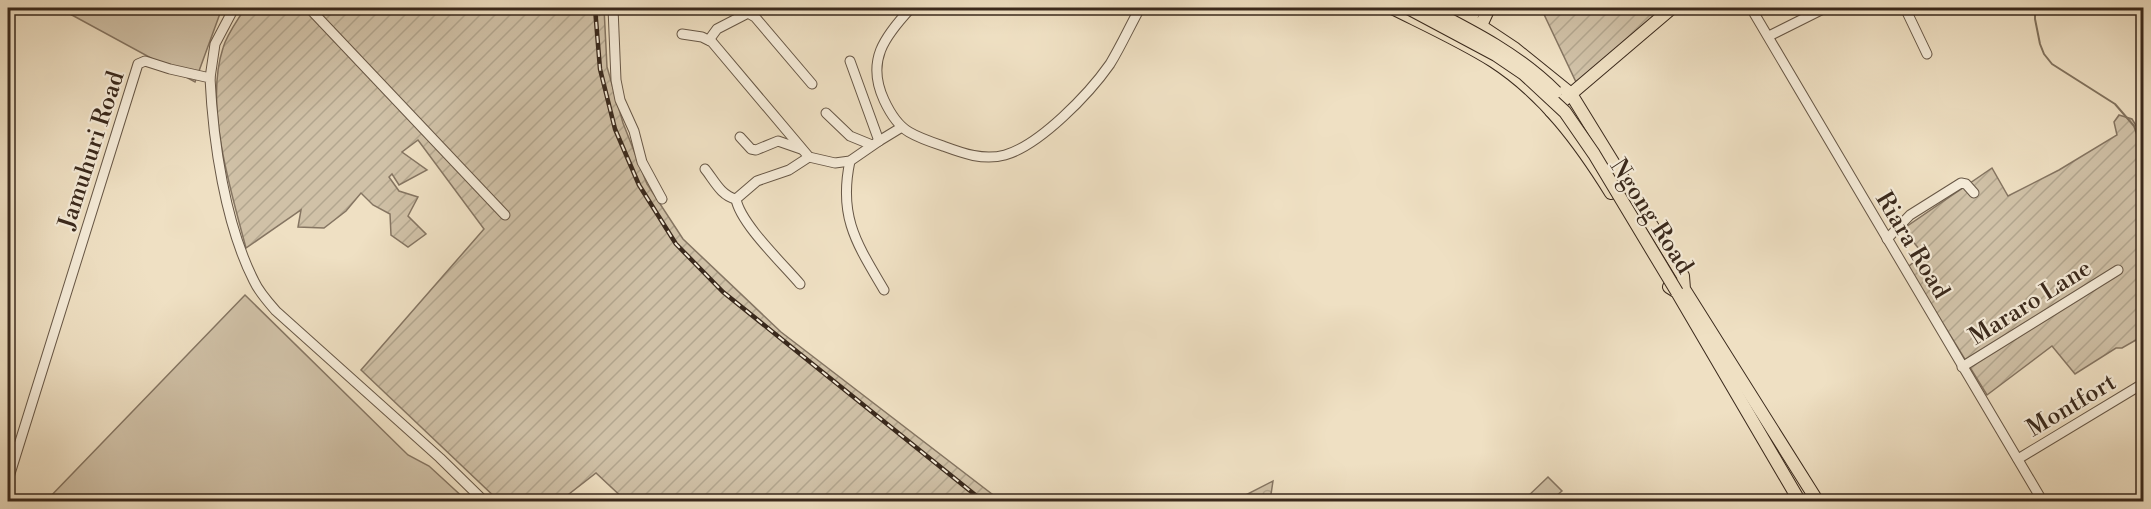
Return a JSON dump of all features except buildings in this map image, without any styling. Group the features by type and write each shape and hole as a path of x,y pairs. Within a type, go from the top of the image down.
{"main road":[{"name":"Ngong Road","path":"1392,8 1459,38"},
{"name":"Ngong Road","path":"1408,8 1524,74 1565,112 1818,501"},
{"name":"Ngong Road","path":"1427,8 1507,51 1541,77 1572,108 1585,126 1681,291"},
{"name":"Ngong Road","path":"1444,8 1475,23 1514,48 1571,94 1683,276 1681,291"},
{"path":"1472,45 1476,8"},
{"path":"1459,38 1489,8"},
{"path":"1551,111 1672,8"},
{"name":"Ngong Road","path":"1472,45 1500,66 1563,123 1588,157 1667,286 1681,291"},
{"path":"1681,291 1732,387 1800,501"}],"street":[{"path":"234,8 215,44 210,78 212,109 228,205 243,258 255,284 276,311 485,501"},
{"path":"309,8 505,214"},
{"path":"613,8 616,80 620,100 634,131 642,162 662,199"},
{"path":"738,8 755,17 812,84"},
{"path":"911,8 890,32 875,68 880,90 891,113 902,127 918,137 987,158 1015,151 1041,136 1062,119 1103,72 1140,8"},
{"name":"Riara Road","path":"1751,8 2043,501"},
{"path":"1769,36 1825,8"},
{"path":"1905,8 1927,54"},
{"path":"710,40 717,29 748,13"},
{"path":"682,33 710,40 806,153"},
{"name":"Jamuhuri Road","path":"8,480 138,64 148,61 170,69 210,78"},
{"path":"850,61 876,143"},
{"path":"826,113 850,136 876,143"},
{"path":"740,137 751,149 756,150 778,141 835,163 850,161 902,127"},
{"path":"736,199 757,181 789,170 806,153"},
{"path":"850,161 845,189 848,219 867,260 885,290"},
{"path":"705,169 722,192 736,199"},
{"path":"1887,239 1910,214 1961,183 1966,184 1974,193"},
{"path":"736,199 748,224 800,284"},
{"name":"Mararo Lane","path":"1962,367 2118,270"},
{"name":"Montfort","path":"2018,459 2144,383"}],"green space":[{"path":"59,8 222,8 195,82"},
{"path":"245,8 604,8 607,67 623,123 647,184 683,239 781,332 1001,501 626,501 596,473 560,501 499,501 361,370 484,229 418,140 402,152 427,170 399,185 392,174 389,177 399,191 418,197 408,216 426,234 408,247 391,235 390,214 373,205 361,193 346,211 324,228 298,227 301,210 246,248 227,175 216,96 223,48"},
{"path":"1541,8 1662,8 1636,34 1576,82"},
{"path":"2119,115 2132,119 2143,137 2143,336 2122,348 2116,348 2075,374 2052,346 1987,395 1908,267 1923,254 1903,229 1992,168 2008,196 2059,170 2117,135 2114,122"},
{"path":"245,295 408,455 429,466 467,501 46,501"},
{"path":"1548,477 1562,491 1550,501 1525,499"},
{"path":"1273,481 1270,501 1234,501"}],"waterway":[{"path":"2035,8 2040,44 2052,64 2115,104 2134,126 2140,143 2139,181 2144,199"}],"railway":[{"path":"595,8 600,69 615,129 639,185 676,244 723,292 984,502"}]}
